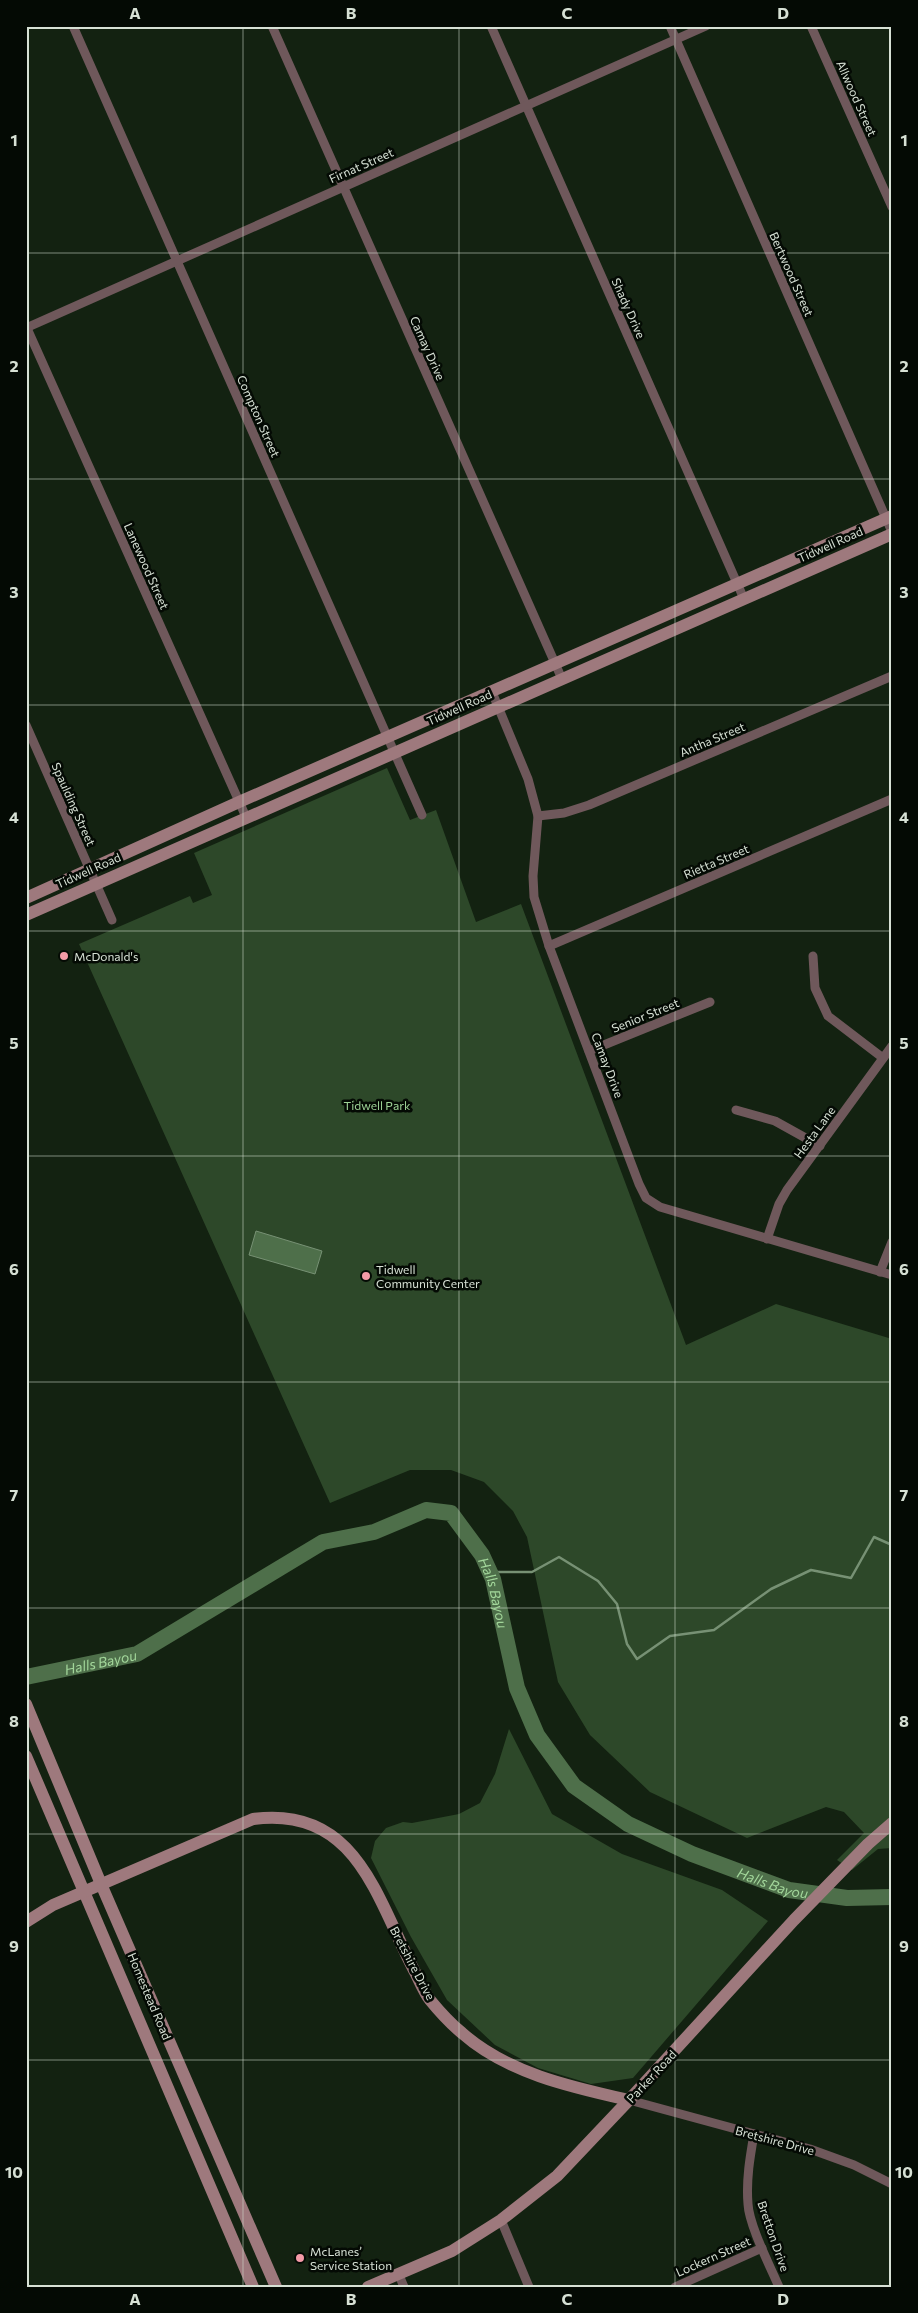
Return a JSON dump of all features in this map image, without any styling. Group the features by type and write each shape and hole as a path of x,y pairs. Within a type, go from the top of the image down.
{"main road":[{"name":"Tidwell Road","path":"26,898 239,802 889,518"},
{"name":"Tidwell Road","path":"26,915 246,817 498,709 892,533"},
{"name":"Homestead Road","path":"26,1704 101,1884 276,2287"},
{"path":"26,1755 44,1746"},
{"name":"Homestead Road","path":"26,1755 253,2287"},
{"name":"Bretshire Drive","path":"26,1922 53,1905 253,1820 271,1817 289,1818 307,1823 327,1833 345,1846 360,1862 382,1902 408,1959 430,2000 462,2033 500,2060 555,2081 629,2100"},
{"name":"Parker Road","path":"373,2286 401,2281 452,2251 501,2220 557,2176 794,1920 843,1869 892,1823"},
{"path":"138,2016 154,2007"}],"street":[{"name":"Compton Street","path":"73,26 422,815"},
{"name":"Camay Drive","path":"272,26 562,679"},
{"name":"Shady Drive","path":"491,26 744,599"},
{"name":"Bertwood Street","path":"670,26 889,518 892,533"},
{"name":"Firnat Street","path":"27,327 706,26"},
{"name":"Allwood Street","path":"811,26 892,207"},
{"name":"Lanewood Street","path":"27,327 246,817"},
{"name":"Antha Street","path":"538,816 564,814 589,806 892,676"},
{"name":"Camay Drive","path":"492,692 528,779 538,816 533,876 534,897 589,1051 646,1198 660,1207 892,1275"},
{"name":"Spaulding Street","path":"26,725 112,920"},
{"name":"Rietta Street","path":"550,946 892,799"},
{"path":"814,956 815,988 828,1016 883,1058"},
{"name":"Senior Street","path":"589,1051 710,1002"},
{"name":"Hesta Lane","path":"767,1239 783,1197 892,1046"},
{"path":"736,1110 775,1121 820,1146"},
{"path":"880,1272 892,1242"},
{"name":"Bretshire Drive","path":"629,2100 810,2149 854,2165 892,2184"},
{"name":"Bretton Drive","path":"754,2134 749,2167 748,2205 762,2248 779,2287"},
{"path":"501,2220 529,2287"},
{"name":"Lockern Street","path":"675,2287 762,2248"}],"green space":[{"name":"Tidwell Park","path":"387,768 410,820 436,810 476,922 521,904 686,1345 776,1304 892,1339 892,1848 878,1849 852,1870 837,1860 864,1833 844,1812 826,1807 747,1838 650,1792 590,1735 558,1682 527,1537 513,1511 484,1482 451,1470 410,1470 330,1503 79,944 190,896 193,903 212,895 194,853"},
{"path":"509,1729 552,1814 622,1854 722,1890 768,1921 633,2078 591,2084 538,2068 495,2045 447,2000 411,1937 371,1858 375,1841 386,1828 403,1822 412,1823 459,1814 480,1803 495,1774"}],"shaded area":[{"path":"256,1231 322,1251 315,1274 249,1255"}],"waterway":[{"name":"Halls Bayou","path":"26,1677 137,1654 323,1542 374,1532 426,1510 451,1513 482,1555 493,1579 517,1688 537,1735 574,1786 628,1824 692,1854 789,1890 847,1898 892,1897"},
{"path":"490,1572 532,1572 559,1557 598,1581 617,1604 627,1644 637,1659 670,1636 714,1630 771,1589 811,1570 851,1578 874,1537 892,1545"}],"place":[{"name":"McDonald's","path":"64,956"},
{"name":"Tidwell Community Center","path":"366,1276"},
{"name":"McLanes’ Service Station","path":"300,2258"}]}
